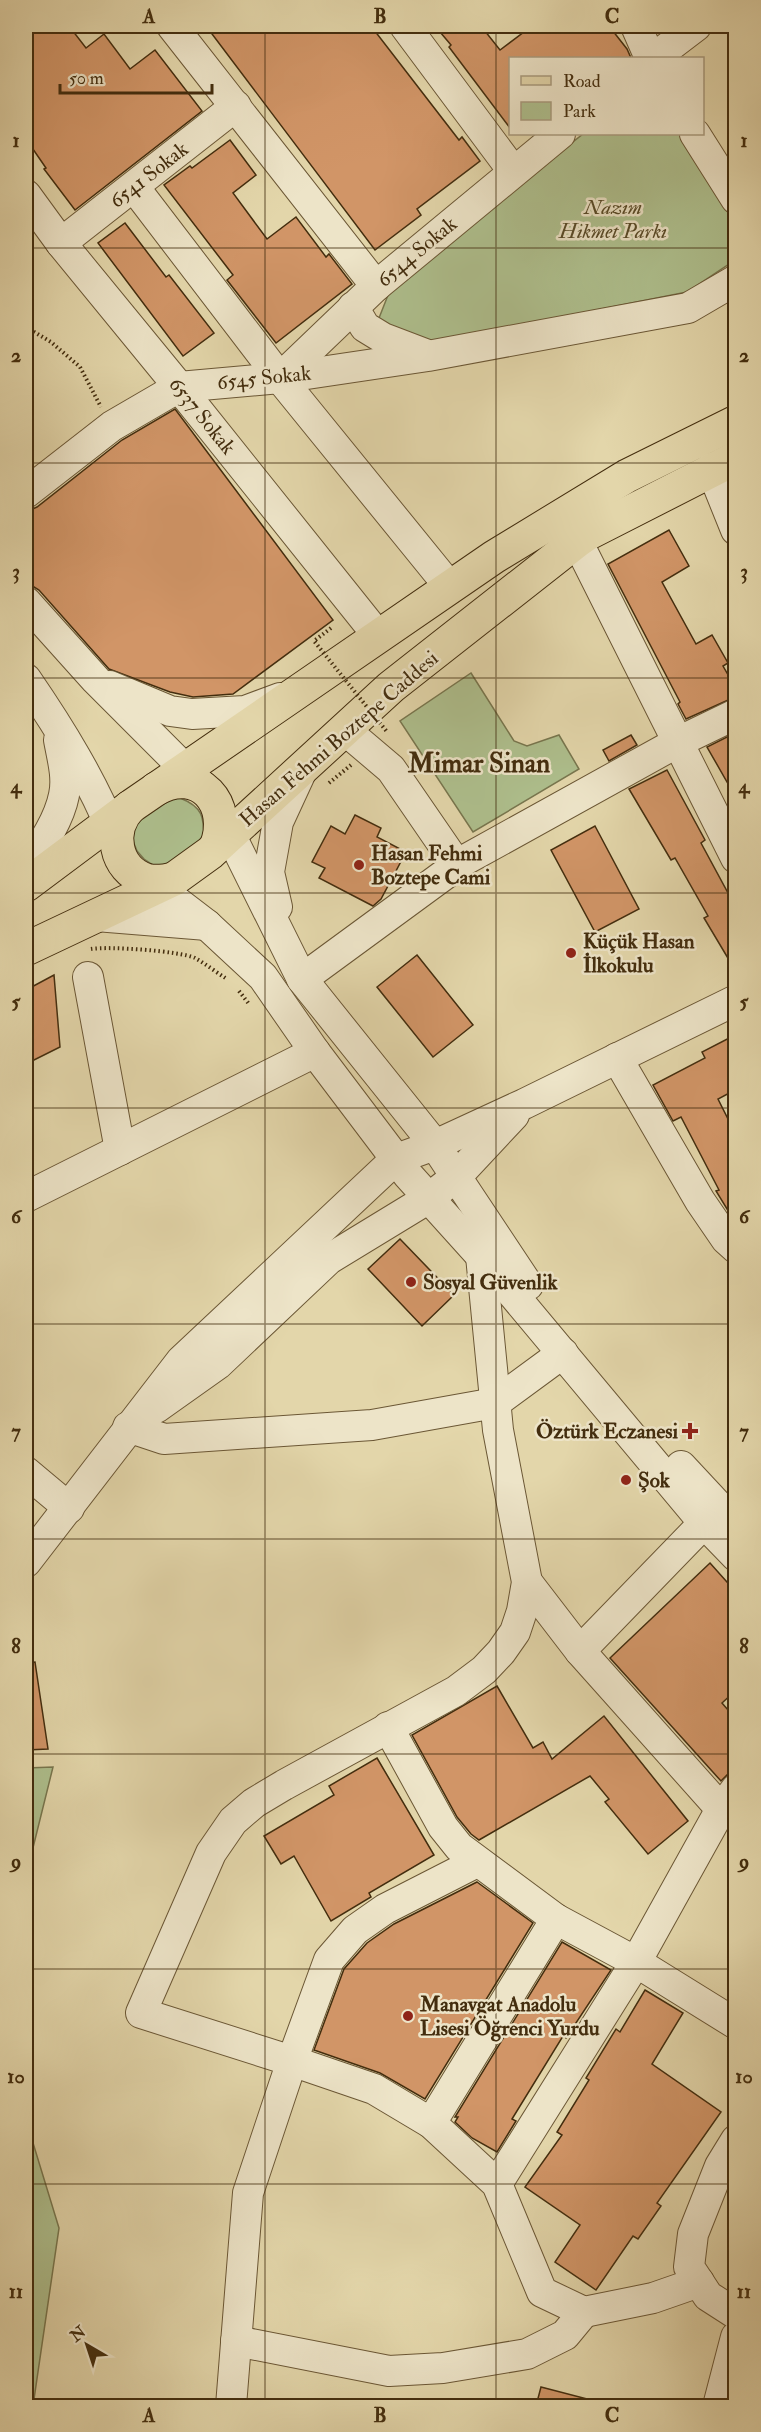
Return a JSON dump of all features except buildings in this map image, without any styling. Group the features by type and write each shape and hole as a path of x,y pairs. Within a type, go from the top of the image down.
{"main road":[{"path":"26,885 128,815 185,768 291,694 379,637 449,586 627,476 735,422"},
{"name":"Hasan Fehmi Boztepe Caddesi","path":"26,949 96,916 155,880 219,823 303,768 391,687 587,534 723,463"},
{"path":"155,880 122,859 128,815 166,783 180,782 195,784 219,823"}],"street":[{"path":"172,26 376,286"},
{"path":"405,26 513,171"},
{"path":"636,26 652,57"},
{"path":"653,57 696,26"},
{"name":"6541 Sokak","path":"61,243 236,106"},
{"name":"6544 Sokak","path":"280,378 376,286 559,135"},
{"path":"696,135 735,199"},
{"path":"134,187 280,378 449,586"},
{"name":"6537 Sokak","path":"30,201 61,243 379,637"},
{"name":"6545 Sokak","path":"26,494 112,426 179,387 280,378 428,356 688,308 735,280"},
{"path":"353,307 365,327 382,338 428,356"},
{"path":"723,463 735,530"},
{"path":"577,541 735,858"},
{"path":"26,602 96,680 185,768 219,823 302,979 435,1145 543,1308 579,1355 735,1525"},
{"path":"26,679 55,722 98,795 128,815"},
{"path":"96,680 170,711 192,714 245,711 291,694"},
{"path":"302,979 457,865 678,742 735,714"},
{"path":"26,869 45,842 64,795 65,773 55,722"},
{"path":"345,730 391,769 457,865"},
{"path":"286,948 269,872 278,822 303,768"},
{"path":"155,880 263,977 315,1052 396,1159 481,1256 704,1523 735,1556"},
{"path":"96,916 207,925"},
{"path":"88,963 120,1150"},
{"path":"26,1562 181,1361 396,1159 435,1145 524,1104 735,1000"},
{"path":"26,1197 315,1052"},
{"path":"617,1058 700,1201 726,1239 735,1248"},
{"path":"128,1427 218,1364 329,1259 429,1198 456,1177 524,1104"},
{"path":"481,1256 495,1403 526,1582 522,1611 515,1632 495,1658 456,1691 284,1785 254,1803 233,1821 211,1853 141,2013 374,2089 431,2123 498,2184 542,2292 584,2313"},
{"path":"128,1427 164,1439 372,1425 495,1403 563,1353"},
{"path":"26,1472 69,1508"},
{"path":"580,1651 704,1523"},
{"path":"498,2184 636,1962 728,1799 580,1651 526,1582"},
{"path":"388,1727 443,1827 459,1847 556,1919 636,1962 735,2024"},
{"path":"231,2406 248,2193 329,1960 355,1930 385,1909 477,1862"},
{"path":"431,2123 556,1919"},
{"path":"735,2140 720,2166 693,2234 689,2267 708,2296 735,2314"},
{"path":"236,2341 389,2371 443,2368 527,2354 565,2335 584,2313 653,2298 699,2282"},
{"path":"718,2406 735,2337"}],"path":[{"path":"26,300 30,295 27,224 30,201"},
{"path":"26,327 51,342 80,367 112,426"},
{"path":"331,628 314,640 388,733"},
{"path":"318,652 327,645"},
{"path":"88,963 100,947 151,951 194,958 233,983 254,1010"}],"green space":[{"name":"Nazım Hikmet Parkı","path":"582,135 687,135 735,217 735,260 687,292 430,343 393,334 379,318 392,285"},
{"path":"471,673 514,741 527,746 559,735 579,769 473,832 400,721"},
{"path":"180,798 188,801 201,814 204,840 174,866 153,865 137,851 133,841 133,830 137,820 159,800"},
{"path":"53,1767 26,1876 26,1768"},
{"path":"26,2120 59,2228 33,2406 26,2406"}],"place":[{"name":"Hasan Fehmi Boztepe Cami","path":"359,865"},
{"name":"Küçük Hasan İlkokulu","path":"571,953"},
{"name":"Sosyal Güvenlik","path":"411,1282"},
{"name":"Öztürk Eczanesi","path":"690,1431"},
{"name":"Şok","path":"626,1480"},
{"name":"Manavgat Anadolu Lisesi Öğrenci Yurdu","path":"408,2016"}],"district":[{"name":"Mimar Sinan","path":"479,763"}]}
